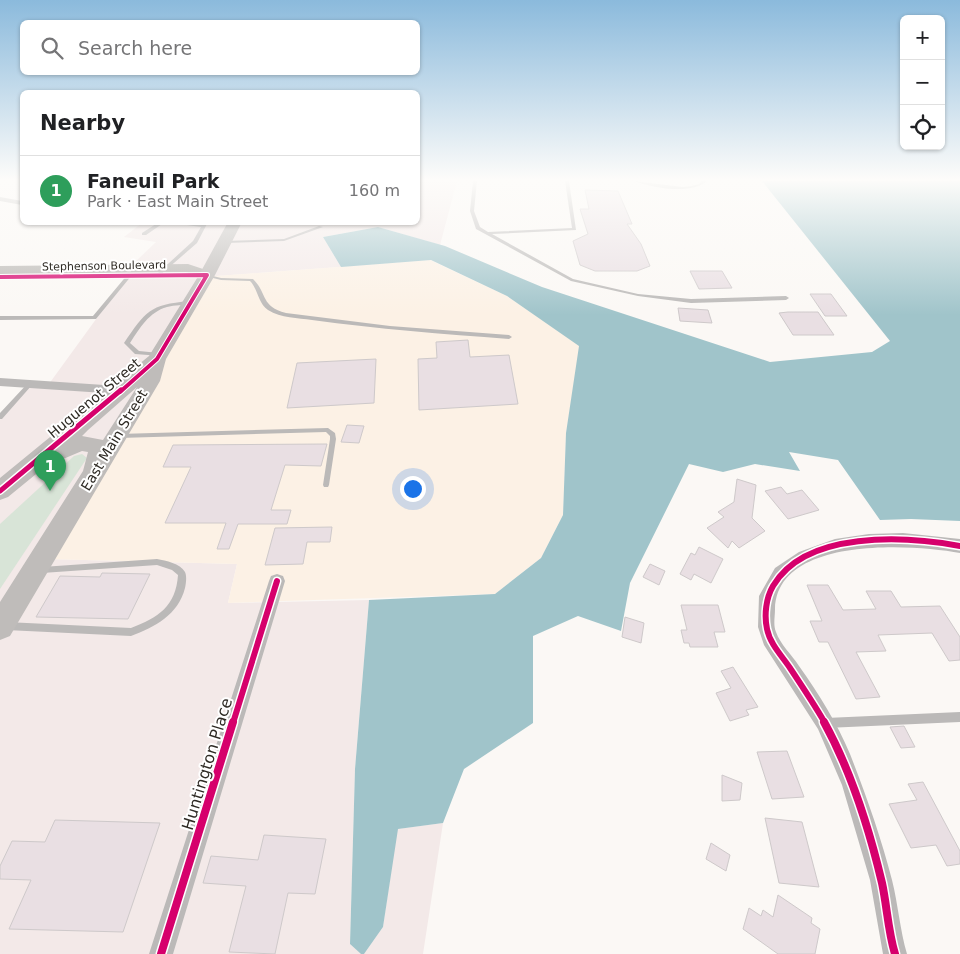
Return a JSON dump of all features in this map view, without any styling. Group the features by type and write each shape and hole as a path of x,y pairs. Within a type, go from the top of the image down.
{"main road":[{"name":"East Main Street","path":"0,626 150,381 158,357 208,275 233,226"},
{"name":"Huguenot Street","path":"0,492 81,425 158,357"},
{"path":"26,469 85,442 98,446 100,452 94,472"}],"street":[{"name":"Stephenson Boulevard","path":"0,270 162,272 208,275"},
{"name":"Stephenson Boulevard","path":"0,277 130,275 162,272"},
{"path":"0,382 119,390"},
{"path":"895,954 881,882 865,824 840,752 791,669 771,642 766,627 765,606 768,589 787,568 806,555 838,545 879,538 918,539 960,546"},
{"name":"Huntington Place","path":"161,954 276,581"}],"lane":[{"path":"144,234 157,226"},
{"path":"162,272 194,242 204,226"},
{"path":"477,226 478,228 572,280 638,295 691,301 786,298"},
{"path":"488,233 574,229 573,226"},
{"path":"225,242 284,240 320,227"},
{"path":"0,318 94,318 130,275"},
{"path":"208,275 221,279 250,280 261,292 264,304 268,308 284,313 379,328 510,337"},
{"path":"158,357 137,353 127,343 148,312 169,304 190,303"},
{"path":"0,417 30,384"},
{"path":"116,436 328,430 333,435 333,439 326,485"},
{"path":"0,626 131,632 150,626 173,608 182,588 182,574 174,567 157,562 34,570"},
{"path":"823,723 960,717"}],"shaded area":[{"path":"139,226 445,226 440,245 378,227 323,237 341,267 203,277 47,559 237,564 228,603 369,600 355,769 350,944 361,954 0,954 0,417 28,387 46,388 123,282 132,265 156,242 124,237"},
{"path":"430,260 507,296 580,346 566,433 563,515 541,558 495,594 228,603 237,564 46,559 203,277"},
{"path":"443,823 423,954 364,954 383,927 397,829"}],"green space":[{"path":"82,454 87,458 0,589 0,524 74,456"}],"water":[{"path":"798,226 960,226 960,521 880,520 838,460 789,452 800,471 755,464 723,472 689,464 630,583 621,631 578,616 533,636 533,723 464,769 443,823 398,829 383,927 364,954 361,954 350,944 355,769 369,600 495,594 541,558 563,515 566,433 579,346 507,296 431,260 341,267 323,237 378,227 445,246 542,287 770,362 872,352 890,341"}],"building":[{"path":"585,226 628,226 641,244 650,266 637,271 595,271 580,265 573,241 588,234"},
{"path":"690,271 722,271 732,288 699,289"},
{"path":"810,294 831,294 847,316 825,316"},
{"path":"678,308 708,310 712,323 680,321"},
{"path":"818,312 834,335 793,335 779,313"},
{"path":"468,340 470,357 509,355 518,404 419,410 418,359 437,358 436,342"},
{"path":"376,359 374,403 287,408 297,363"},
{"path":"347,425 364,426 359,443 341,442"},
{"path":"327,444 321,466 285,465 271,510 291,510 287,524 238,524 229,549 217,549 226,523 165,523 191,467 163,467 173,445"},
{"path":"737,479 756,485 752,518 765,531 739,548 732,541 728,548 707,528 724,517 718,512 734,502"},
{"path":"781,487 787,494 802,490 819,510 788,519 765,491"},
{"path":"332,527 330,542 307,542 303,564 265,565 275,528"},
{"path":"699,547 723,559 711,583 694,574 691,580 680,574 691,553 695,555"},
{"path":"650,564 665,571 659,585 643,577"},
{"path":"102,573 150,574 128,619 36,617 60,576 100,577"},
{"path":"807,585 828,585 843,610 876,609 866,591 891,591 901,607 940,606 960,637 960,660 949,661 932,633 878,635 886,651 856,652 880,697 856,699 828,642 819,642 810,621 822,621"},
{"path":"681,605 718,605 725,632 714,632 718,647 690,647 689,643 684,643 681,630 687,630"},
{"path":"625,617 644,623 641,643 622,637"},
{"path":"733,667 758,707 746,710 749,715 730,721 716,693 731,688 721,671"},
{"path":"904,726 915,747 901,748 890,727"},
{"path":"787,751 804,797 772,799 757,752"},
{"path":"722,775 742,783 740,800 722,801"},
{"path":"923,782 960,851 960,864 947,866 936,845 911,848 889,804 917,800 908,784"},
{"path":"765,818 802,822 819,887 779,883"},
{"path":"55,820 160,823 123,932 9,929 31,880 0,879 0,866 12,841 45,842"},
{"path":"264,835 326,839 315,894 288,893 275,954 229,952 246,886 203,883 211,856 258,860"},
{"path":"711,843 730,855 726,871 706,859"},
{"path":"778,895 812,918 811,923 820,929 815,954 778,954 743,929 749,908 761,916 763,910 773,917"}],"cycle path":[{"path":"0,277 207,275 157,359 81,425 0,491"},
{"path":"895,954 890,936 881,880 852,785 836,744 824,722 770,639 766,627 767,596 781,573 805,557 835,546 903,539 934,541 960,546"},
{"path":"161,954 277,581"}],"place":[{"name":"Faneuil Park","path":"50,491"}]}
